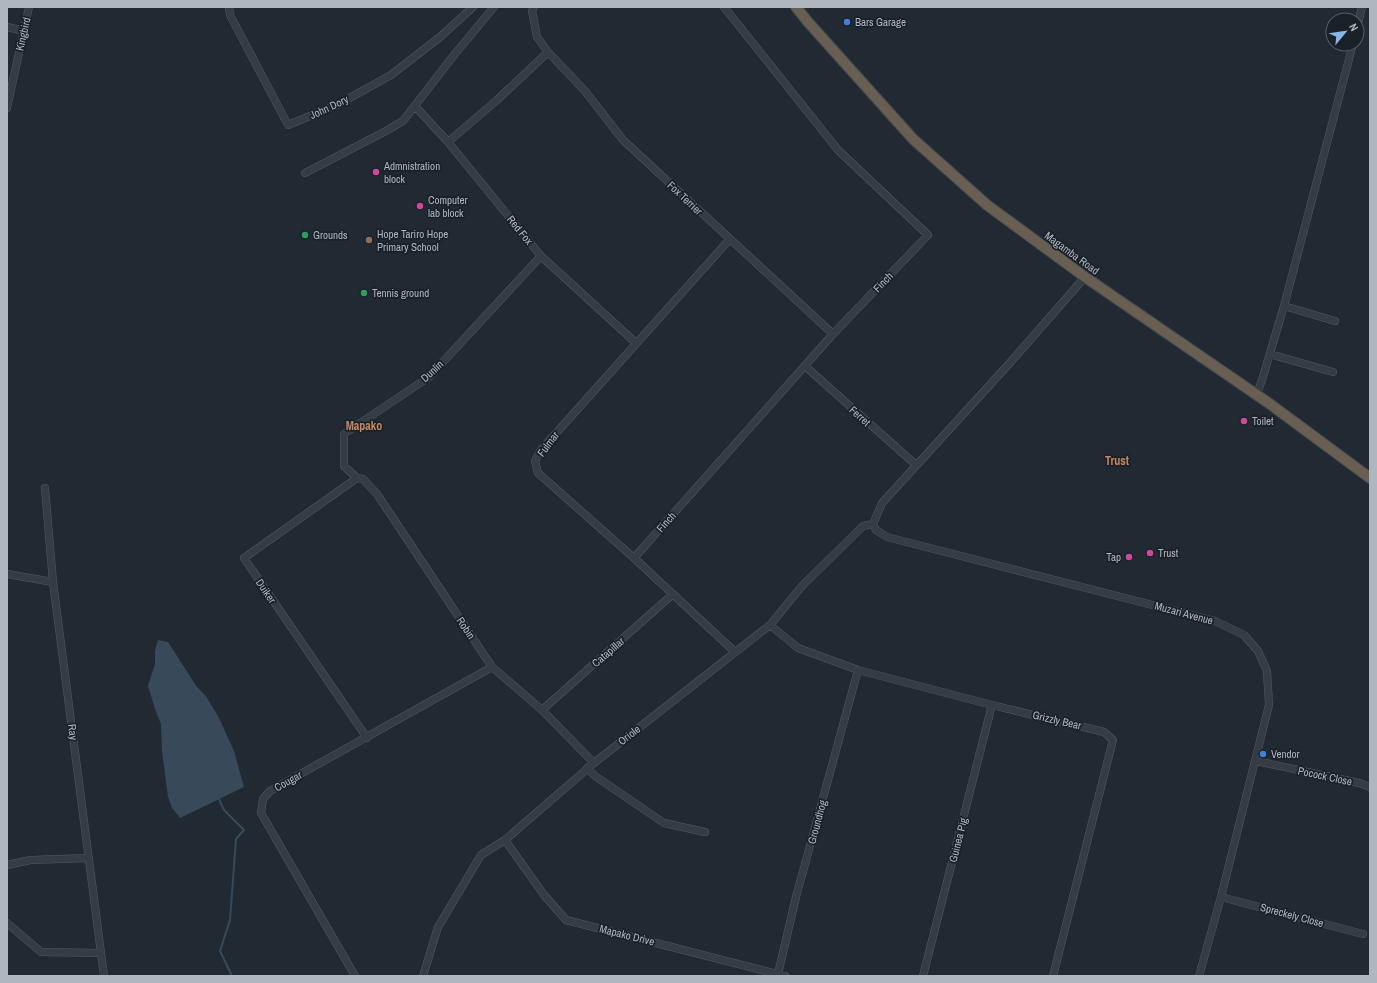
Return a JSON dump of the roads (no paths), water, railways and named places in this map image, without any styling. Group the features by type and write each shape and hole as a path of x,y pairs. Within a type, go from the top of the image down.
{"highway":[{"name":"Magamba Road","path":"796,7 913,139 987,205 1085,278 1257,394 1370,478"}],"street":[{"name":"Kingbird","path":"7,108 29,7"},
{"name":"John Dory","path":"229,7 230,15 288,125 337,105 391,75 440,37 473,7"},
{"path":"305,173 403,121 454,55 494,7"},
{"name":"Fox Terrier","path":"534,7 532,11 537,37 548,52 585,91 623,140 833,334"},
{"name":"Finch","path":"634,558 833,334 928,235 838,150 724,7"},
{"path":"7,27 24,31"},
{"path":"448,142 497,100 548,52"},
{"path":"1257,394 1284,306 1351,52"},
{"name":"Red Fox","path":"415,106 448,142 541,256 636,343"},
{"name":"Fulmar","path":"730,239 540,451 535,461 538,473 674,594 735,652"},
{"name":"Dunlin","path":"357,478 344,466 344,434 429,377 541,256"},
{"path":"873,524 882,504 1085,278"},
{"path":"1284,306 1335,321"},
{"path":"1270,354 1332,372"},
{"name":"Ferret","path":"805,366 916,465"},
{"name":"Robin","path":"357,478 363,479 377,494 492,668 542,710 594,763"},
{"name":"Duiker","path":"357,478 244,558 367,738"},
{"name":"Ray","path":"45,488 53,582 104,976"},
{"name":"Oriole","path":"423,976 438,927 481,855 505,840 587,768 770,625 802,586 863,526 873,524"},
{"name":"Muzari Avenue","path":"873,524 876,530 887,537 1215,621 1244,635 1258,651 1267,670 1269,705 1221,897 1198,976"},
{"path":"7,574 53,582"},
{"name":"Catapillar","path":"542,710 674,594"},
{"name":"Grizzly Bear","path":"770,625 798,648 858,670 1104,732 1113,740 1053,976"},
{"name":"Cougar","path":"355,976 261,813 263,800 270,791 492,668"},
{"name":"Groundhog","path":"782,975 796,897 858,670"},
{"name":"Guinea Pig","path":"923,976 992,704"},
{"name":"Pocock Close","path":"1256,761 1359,783 1370,787"},
{"path":"587,768 595,776 664,823 705,832"},
{"name":"Mapako Drive","path":"505,840 544,895 566,920 782,975"},
{"path":"7,865 31,860 89,858"},
{"name":"Spreckely Close","path":"1221,897 1364,934"},
{"path":"7,923 41,952 101,953"}],"water":[{"path":"158,640 168,642 197,687 206,696 219,718 234,751 244,787 180,818 172,808 168,797 162,751 161,724 148,686 155,664 155,651"}],"waterway":[{"path":"219,799 224,810 244,830 236,839 230,920 220,951 232,976"}],"place":[{"name":"Bars Garage","path":"847,22"},
{"name":"Admnistration block","path":"376,172"},
{"name":"Computer lab block","path":"420,206"},
{"name":"Grounds","path":"305,235"},
{"name":"Hope Tariro Hope Primary School","path":"369,240"},
{"name":"Tennis ground","path":"364,293"},
{"name":"Toilet","path":"1244,421"},
{"name":"Trust","path":"1150,553"},
{"name":"Tap","path":"1129,557"},
{"name":"Vendor","path":"1263,754"}],"district":[{"name":"Mapako","path":"364,426"},
{"name":"Trust","path":"1117,461"}]}
